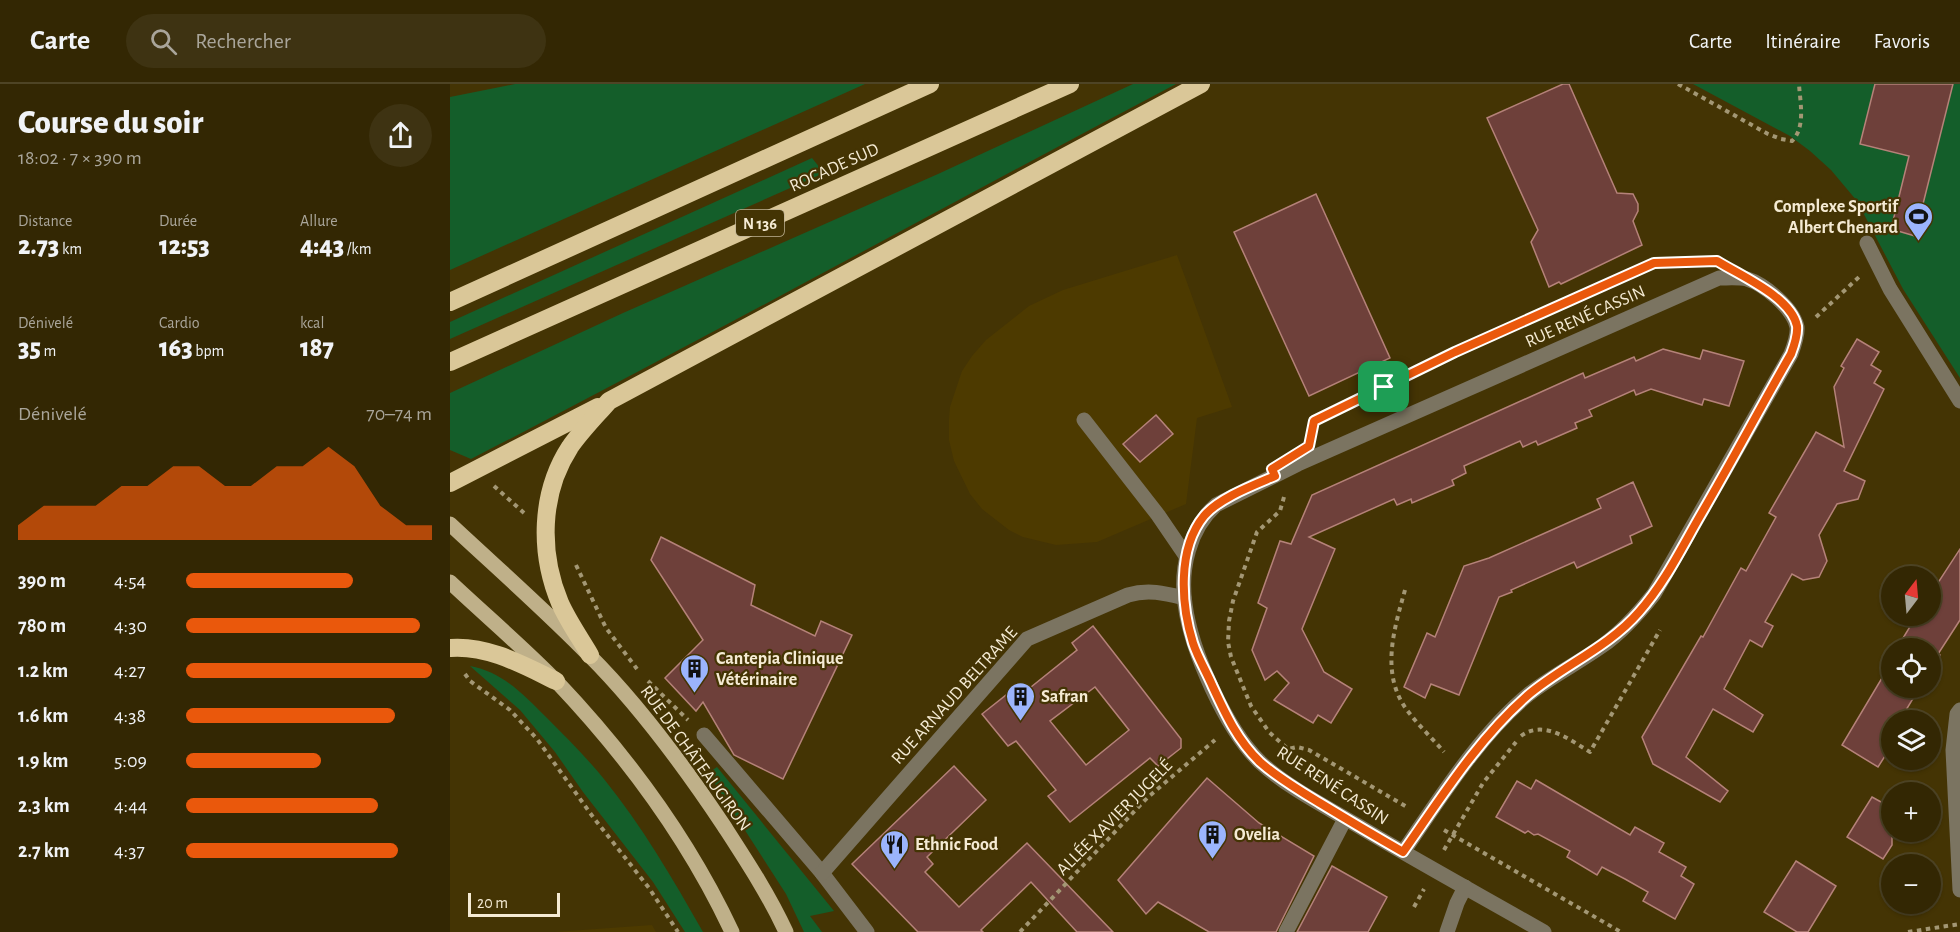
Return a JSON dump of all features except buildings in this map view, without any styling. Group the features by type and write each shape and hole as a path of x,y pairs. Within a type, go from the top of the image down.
{"highway":[{"name":"ROCADE SUD","path":"450,302 930,84"},
{"name":"ROCADE SUD","path":"450,362 1070,84"},
{"path":"450,483 609,401 1201,84"},
{"path":"590,655 561,605 550,575 545,533 552,490 569,448 609,401"},
{"path":"450,648 487,652 516,662 556,681"}],"main road":[{"name":"RUE DE CHÂTEAUGIRON","path":"450,524 590,655 643,715 699,789 744,856 786,932"},
{"path":"450,582 556,681 647,788 684,842 717,900 732,932"}],"street":[{"path":"1867,243 1890,289 1960,400"},
{"name":"RUE RENÉ CASSIN","path":"1403,852 1461,770 1502,720 1528,695 1557,673 1603,645 1637,615 1654,594 1791,354 1797,328 1792,316 1763,286 1746,279 1719,278 1324,453 1216,505 1197,527 1186,556 1184,598 1187,621 1194,645 1231,726 1245,746 1269,770 1345,819 1403,852 1434,869 1544,932"},
{"path":"1084,420 1158,515 1186,556"},
{"name":"RUE ARNAUD BELTRAME","path":"822,873 1026,639 1140,591 1156,591 1184,598"},
{"path":"1960,710 1957,714 1953,750 1960,890"},
{"path":"704,735 822,873 867,932"},
{"path":"1286,932 1345,819"},
{"path":"1447,932 1465,887"}],"path":[{"path":"1678,84 1768,134 1791,141 1798,135 1801,126 1799,84"},
{"path":"1311,437 1314,421 1455,352 1633,272 1654,263 1707,261"},
{"path":"1811,325 1822,311 1876,262"},
{"path":"1275,476 1284,492 1284,502 1280,511 1257,532 1228,621 1231,657 1251,706 1269,732 1288,749 1297,747 1309,750 1621,932"},
{"path":"1405,590 1392,642 1392,676 1396,693 1406,710 1461,770"},
{"path":"1414,907 1452,835 1483,783 1522,734 1546,729 1562,735 1590,752 1660,630"},
{"path":"510,710 560,770 593,817 649,888 678,932"},
{"name":"ALLÉE XAVIER JUGELÉ","path":"1020,932 1147,798 1231,726"},
{"path":"1908,932 1960,924"}],"shaded area":[{"path":"1177,255 1232,407 1197,418 1186,504 1097,542 1056,545 1023,537 1009,530 982,509 970,494 954,461 949,440 950,407 962,371 986,340 1029,306 1063,290"},
{"path":"652,925 656,932 554,932"}],"green space":[{"path":"515,84 865,84 450,270 450,97"},
{"path":"1133,84 1176,84 471,459 450,450 450,393"},
{"name":"Complexe Sportif Albert Chenard","path":"1693,84 1960,84 1960,378 1903,289 1857,201 1831,170 1790,136"},
{"path":"812,158 824,173 450,339 450,322"},
{"path":"470,666 493,673 521,693 590,763 644,834 703,932 685,932 653,882 555,752 520,710"},
{"path":"717,767 834,911 810,916 822,932 804,932 786,894 708,773"}],"place":[{"name":"Complexe Sportif Albert Chenard","path":"1919,242"},
{"name":"Cantepia Clinique Vétérinaire","path":"695,694"},
{"name":"Safran","path":"1020,722"},
{"name":"Ovelia","path":"1213,860"},
{"name":"Ethnic Food","path":"894,870"}],"route":[{"path":"1717,261 1746,279 1763,286 1792,316 1797,328 1791,354 1654,594 1637,615 1603,645 1557,673 1528,695 1502,720 1451,783 1403,852 1300,791 1269,770 1245,746 1231,726 1194,645 1187,621 1184,598 1186,556 1197,527 1206,514 1216,505 1275,476 1272,469 1309,446 1314,421 1384,387 1455,352 1654,263 1717,261"}]}
